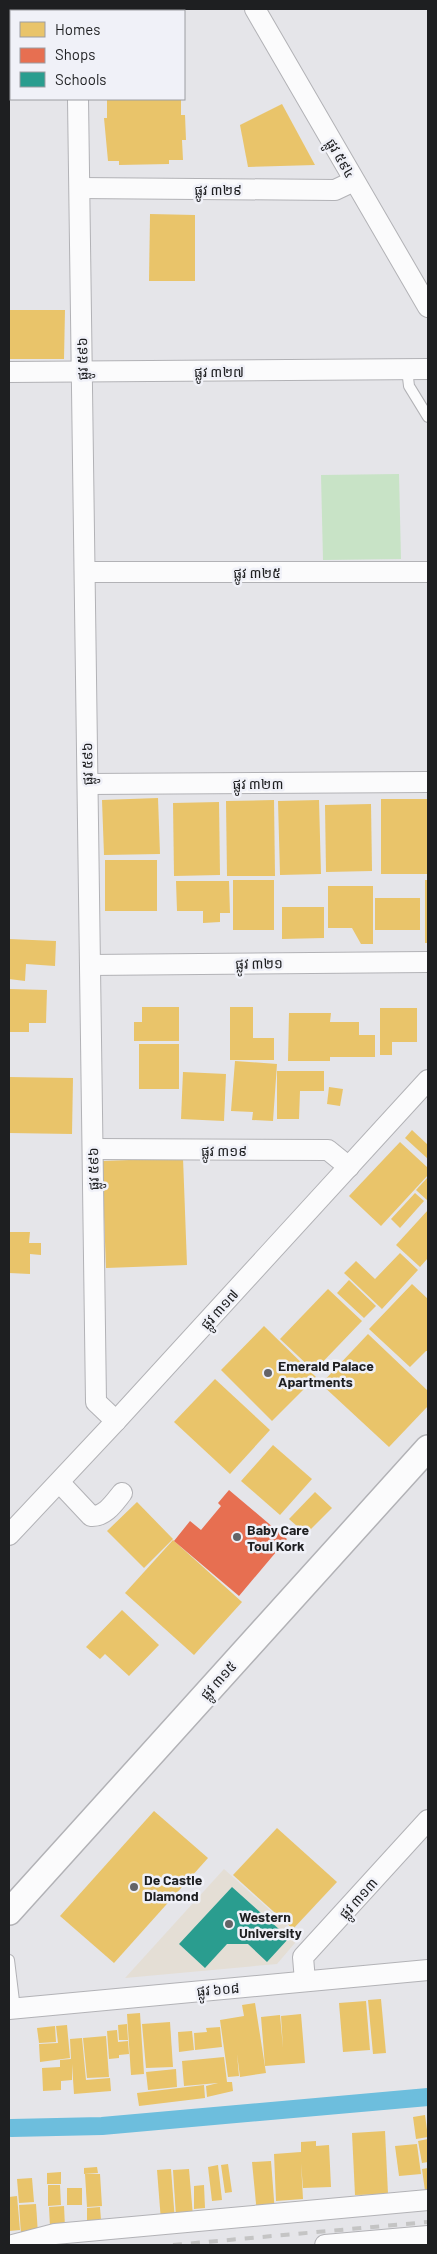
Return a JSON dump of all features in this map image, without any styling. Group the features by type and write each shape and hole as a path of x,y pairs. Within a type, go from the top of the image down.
{"street":[{"name":"ផ្លូវ ៥៩៤","path":"255,9 428,307"},
{"name":"ផ្លូវ ៥៩៦","path":"78,100 96,1402 116,1421"},
{"name":"ផ្លូវ ៣២៩","path":"80,188 335,190 354,181"},
{"name":"ផ្លូវ ៣២៧","path":"9,372 428,369"},
{"name":"ផ្លូវ ៣២៥","path":"85,572 428,572"},
{"name":"ផ្លូវ ៣២៣","path":"88,784 428,782"},
{"name":"ផ្លូវ ៣២១","path":"90,965 428,962"},
{"name":"ផ្លូវ ៣១៧","path":"9,1536 60,1483 428,1080"},
{"name":"ផ្លូវ ៣១៩","path":"93,1149 328,1150 349,1167"},
{"name":"ផ្លូវ ៣១៥","path":"9,1912 428,1448"},
{"path":"60,1483 91,1516 98,1516 104,1512 122,1493"},
{"name":"ផ្លូវ ៣១៣","path":"306,1981 303,1957 428,1820"},
{"name":"ផ្លូវ ៦០៨","path":"12,2009 428,1970"},
{"path":"13,2245 55,2234 428,2200"},
{"path":"325,2245 428,2236"}],"lane":[{"path":"408,369 409,386 428,416"},
{"path":"9,1960 12,2009"}],"shaded area":[{"name":"Western University","path":"224,1869 300,1937 277,1964 125,1978"}],"green space":[{"path":"399,474 401,559 323,560 321,475"}],"building: Homes":[{"path":"107,100 181,100 181,115 185,115 186,140 182,140 183,160 169,160 169,164 119,165 119,161 108,161 104,118 107,118"},
{"path":"282,104 315,165 248,167 240,125"},
{"path":"150,214 195,215 195,281 149,281"},
{"path":"9,310 65,310 64,359 9,359"},
{"path":"158,798 160,854 104,855 102,800"},
{"path":"381,799 428,799 428,874 381,874"},
{"path":"274,800 275,876 227,876 226,801"},
{"path":"319,800 321,874 280,875 278,801"},
{"path":"219,802 220,875 174,876 173,803"},
{"path":"371,804 372,871 326,872 325,805"},
{"path":"105,860 157,860 157,911 105,911"},
{"path":"233,880 274,880 274,930 233,930"},
{"path":"425,880 428,880 428,943 425,943"},
{"path":"176,881 229,881 230,913 220,913 220,922 203,923 203,911 177,911"},
{"path":"328,886 373,886 373,944 361,944 352,928 328,928"},
{"path":"375,898 420,898 420,930 375,930"},
{"path":"282,907 324,907 324,938 282,939"},
{"path":"9,939 56,941 55,966 26,964 25,981 9,979"},
{"path":"9,989 47,990 46,1023 29,1023 29,1032 9,1032"},
{"path":"142,1007 179,1007 179,1041 134,1041 134,1022 142,1022"},
{"path":"230,1007 253,1007 253,1038 274,1038 274,1060 230,1060"},
{"path":"380,1008 417,1008 417,1042 392,1042 392,1055 380,1055"},
{"path":"289,1013 331,1013 330,1022 359,1022 359,1035 375,1035 375,1057 330,1057 330,1061 288,1061"},
{"path":"139,1044 179,1044 179,1089 139,1089"},
{"path":"235,1061 277,1064 273,1121 252,1120 253,1112 231,1111"},
{"path":"277,1071 324,1071 324,1091 300,1091 299,1119 277,1119"},
{"path":"183,1072 226,1074 224,1121 181,1119"},
{"path":"9,1077 73,1078 72,1134 9,1133"},
{"path":"329,1087 343,1089 340,1106 327,1104"},
{"path":"412,1130 428,1145 428,1159 405,1138"},
{"path":"400,1142 428,1168 428,1175 381,1226 349,1196"},
{"path":"183,1158 187,1265 106,1268 102,1161"},
{"path":"428,1177 428,1201 416,1190"},
{"path":"415,1193 424,1201 400,1228 391,1219"},
{"path":"428,1210 428,1258 420,1267 396,1245"},
{"path":"9,1232 30,1232 29,1243 41,1243 41,1255 30,1254 30,1274 9,1273"},
{"path":"400,1253 418,1270 382,1309 344,1273 356,1261 375,1279"},
{"path":"349,1280 376,1306 364,1318 337,1293"},
{"path":"412,1284 428,1299 428,1351 410,1367 369,1329"},
{"path":"328,1289 362,1321 314,1371 280,1339"},
{"name":"Emerald Palace Apartments","path":"264,1326 316,1377 272,1421 221,1370"},
{"path":"368,1334 428,1391 428,1406 389,1447 321,1384"},
{"path":"215,1379 270,1430 230,1474 174,1422"},
{"path":"273,1445 312,1479 280,1515 241,1481"},
{"path":"315,1492 332,1508 306,1534 289,1519"},
{"path":"137,1502 173,1539 144,1568 107,1531"},
{"path":"173,1540 242,1602 194,1655 125,1593"},
{"path":"122,1610 159,1645 129,1676 105,1654 100,1659 86,1647"},
{"name":"De Castle Diamond","path":"154,1811 208,1858 114,1963 60,1916"},
{"path":"277,1828 337,1882 293,1929 233,1875"},
{"path":"381,1999 386,2053 373,2054 368,2000"},
{"path":"366,2001 370,2050 343,2052 339,2003"},
{"path":"255,2003 266,2073 240,2077 237,2054 239,2076 228,2077 220,2020 244,2016 242,2005"},
{"path":"140,2013 144,2074 131,2075 127,2014"},
{"path":"301,2014 305,2063 265,2066 261,2017 280,2015 283,2048 281,2016"},
{"path":"170,2022 173,2067 146,2068 142,2024"},
{"path":"127,2024 128,2040 119,2040 118,2025"},
{"path":"67,2025 70,2058 40,2062 39,2044 58,2043 56,2026"},
{"path":"55,2026 56,2042 39,2043 37,2028"},
{"path":"220,2027 222,2047 195,2050 194,2033 207,2032 206,2028"},
{"path":"117,2030 118,2042 128,2041 129,2054 109,2059 107,2031"},
{"path":"192,2031 194,2050 179,2052 178,2032"},
{"path":"106,2036 109,2077 87,2078 83,2038"},
{"path":"82,2038 86,2080 110,2078 111,2091 74,2094 72,2064 72,2080 61,2081 61,2090 43,2091 42,2068 60,2067 60,2060 71,2059 70,2039"},
{"path":"224,2057 227,2082 232,2082 233,2091 207,2097 206,2086 218,2083 184,2086 182,2061"},
{"path":"176,2069 177,2087 148,2090 146,2072"},
{"path":"204,2085 205,2098 139,2106 137,2093"},
{"path":"425,2115 428,2137 416,2139 413,2117"},
{"path":"385,2131 388,2194 355,2195 352,2133"},
{"path":"428,2139 428,2162 422,2163 418,2141"},
{"path":"316,2141 316,2146 329,2145 331,2187 303,2188 301,2163 303,2199 276,2201 274,2154 301,2152 301,2142"},
{"path":"417,2144 421,2174 399,2176 395,2146"},
{"path":"271,2161 275,2213 257,2214 252,2162"},
{"path":"228,2164 232,2192 225,2193 221,2165"},
{"path":"218,2165 222,2200 212,2201 208,2167"},
{"path":"97,2167 98,2173 84,2174 84,2168"},
{"path":"428,2168 428,2191 425,2191 422,2169"},
{"path":"171,2169 175,2221 161,2221 157,2170"},
{"path":"189,2169 193,2216 176,2217 173,2170"},
{"path":"61,2172 61,2184 47,2184 47,2173"},
{"path":"85,2174 100,2174 102,2206 87,2207"},
{"path":"32,2178 34,2202 19,2203 17,2179"},
{"path":"48,2185 60,2185 61,2205 48,2206"},
{"path":"204,2185 205,2208 194,2209 194,2186"},
{"path":"67,2188 82,2188 82,2205 67,2205"},
{"path":"17,2196 20,2230 9,2231 9,2197"},
{"path":"36,2204 38,2234 21,2234 19,2205"},
{"path":"64,2206 65,2227 50,2227 49,2207"},
{"path":"100,2207 101,2220 87,2221 87,2208"}],"building: Shops":[{"path":"229,1490 287,1539 239,1596 174,1541 190,1521 201,1530 221,1506 218,1503"}],"building: Schools":[{"path":"232,1887 289,1938 267,1962 248,1944 227,1944 205,1968 179,1944"}],"waterway":[{"path":"11,2128 102,2126 428,2097"}],"railway":[{"path":"173,2245 428,2222"}],"place":[{"name":"Emerald Palace Apartments","path":"268,1373"},
{"name":"Baby Care Toul Kork","path":"237,1537"},
{"name":"De Castle Diamond","path":"134,1887"},
{"name":"Western University","path":"229,1924"}]}
